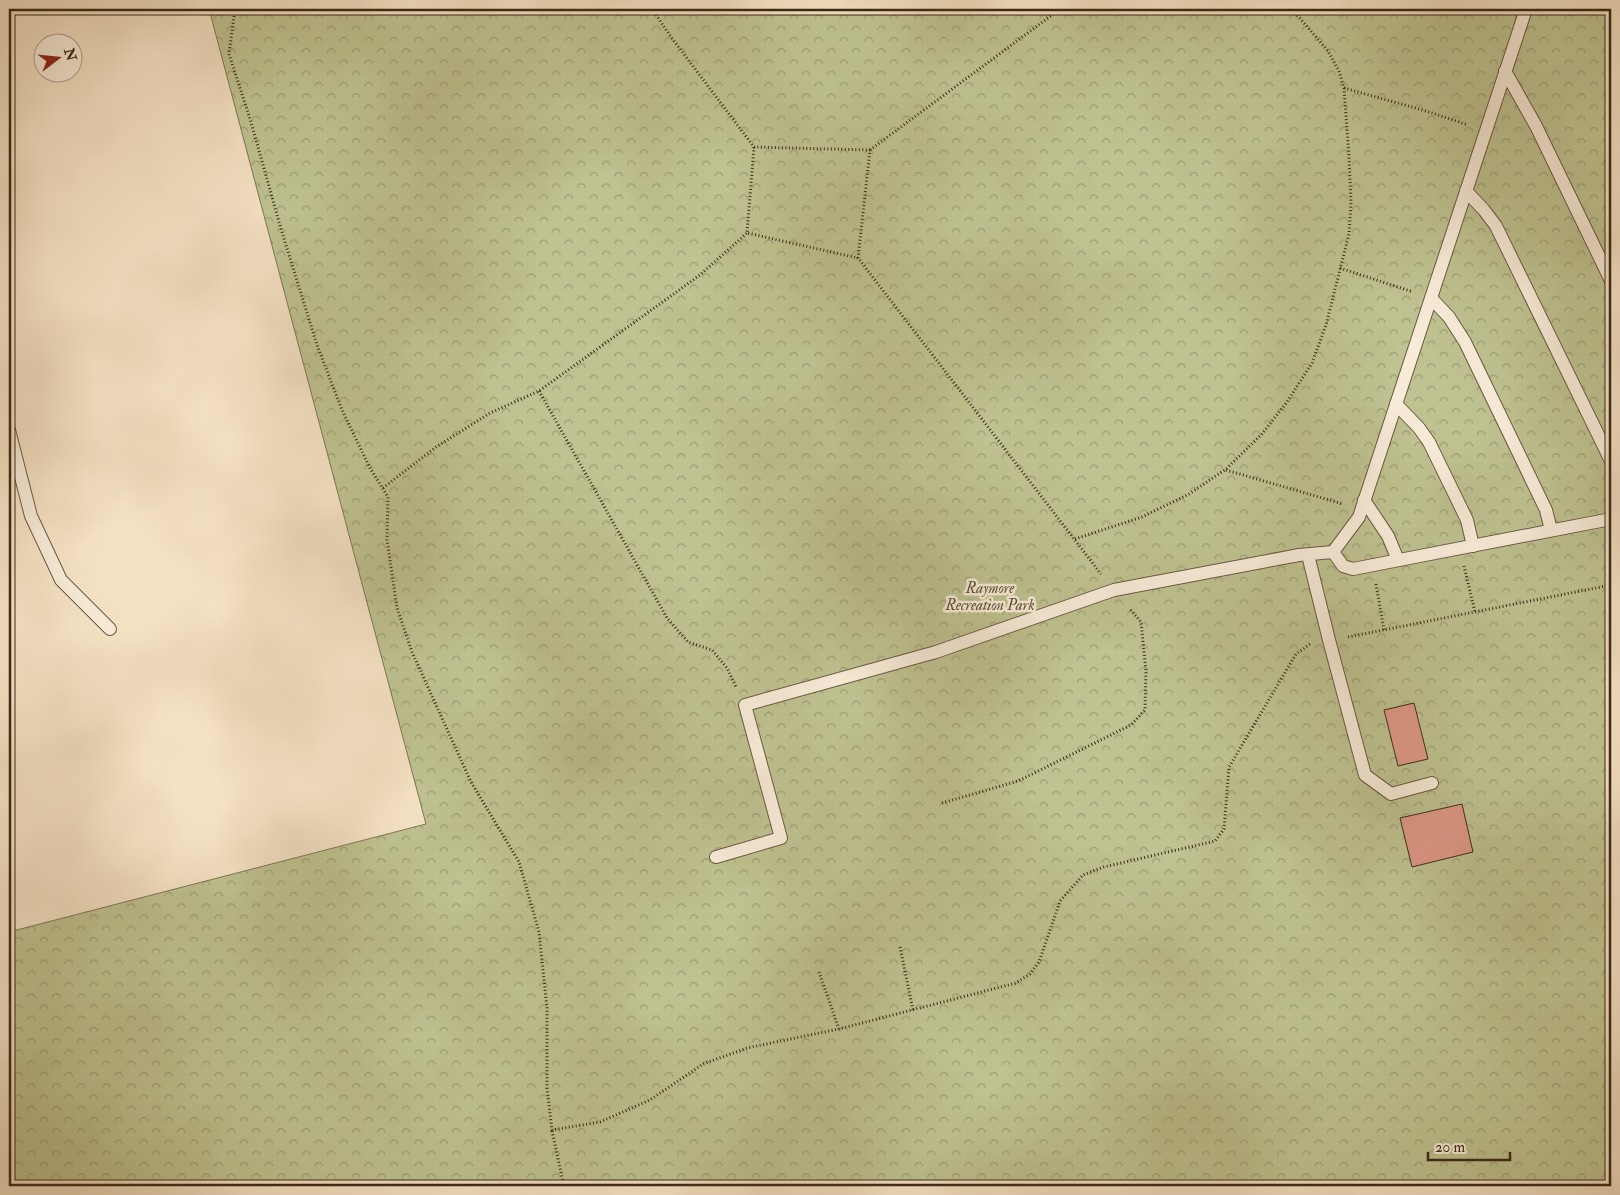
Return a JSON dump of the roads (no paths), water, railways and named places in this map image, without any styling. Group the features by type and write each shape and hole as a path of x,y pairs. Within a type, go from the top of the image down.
{"lane":[{"path":"716,857 781,838 745,705 936,652 1114,590 1308,554 1333,552 1359,517 1526,9"},
{"path":"1505,71 1536,126 1611,281"},
{"path":"1466,191 1496,226 1611,461"},
{"path":"1431,298 1448,317 1464,342 1546,510 1551,530"},
{"path":"1396,404 1420,428 1429,442 1467,520 1473,546"},
{"path":"9,430 31,516 61,580 110,628"},
{"path":"1363,505 1388,536 1398,560"},
{"path":"1333,552 1343,566 1353,569 1611,519"},
{"path":"1308,554 1364,775 1391,794 1432,783"}],"park label":[{"name":"Raymore Recreation Park","path":"990,596"}]}
